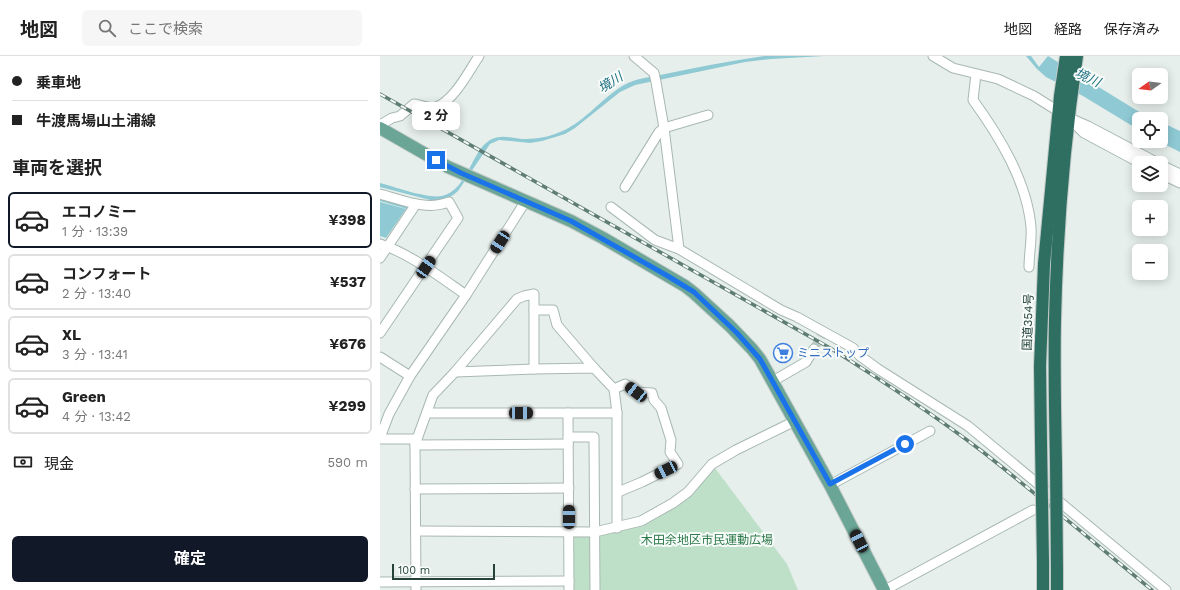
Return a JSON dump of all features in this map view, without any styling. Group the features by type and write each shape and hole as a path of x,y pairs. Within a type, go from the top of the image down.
{"highway":[{"name":"国道354号","path":"1057,590 1055,367 1056,274 1069,118 1066,99 1071,60"},
{"name":"国道354号","path":"1043,590 1040,366 1044,264 1059,111 1066,99"}],"main road":[{"path":"380,128 448,167 571,221 603,238 694,292 752,349 773,381 830,484 885,590"}],"street":[{"path":"380,125 392,118 400,116 414,104 435,107 445,102 454,94 479,56"},
{"path":"634,56 655,78 664,128 679,249"},
{"path":"933,56 953,68 998,79 1034,96 1069,118 1084,133 1132,159"},
{"path":"976,74 973,100 990,124 1006,151 1028,208 1031,228 1029,266"},
{"path":"625,187 658,132 664,128 708,115"},
{"path":"1069,118 1088,126 1145,156"},
{"path":"1168,168 1180,174"},
{"path":"1168,177 1180,183"},
{"path":"380,194 426,207 433,207 449,202 458,218 380,334"},
{"path":"525,202 466,294 410,376 389,414 380,439 416,442 568,441 594,438 595,590"},
{"path":"380,258 384,245 416,204"},
{"path":"611,207 655,240 679,249 781,310 797,317 822,334 853,348 860,356 878,369 968,426 1166,590"},
{"path":"384,245 426,267 466,294"},
{"path":"416,586 416,442 433,395 455,372 517,298 534,294 534,369"},
{"path":"534,310 553,310 557,325 614,389 617,413 617,528"},
{"path":"773,381 806,362 814,349"},
{"path":"380,357 410,376"},
{"path":"455,372 594,368"},
{"path":"614,389 624,384 636,392 652,394 654,400 661,408 670,440 670,452 678,464 618,492"},
{"path":"426,413 617,413"},
{"path":"380,582 416,586 569,585 568,413"},
{"path":"416,531 595,532 617,528 641,521 673,503 688,492 712,464 736,450 795,421"},
{"path":"830,484 930,431"},
{"path":"416,489 569,488"},
{"path":"885,590 1033,510"}],"green space":[{"name":"木田余地区市民運動広場","path":"712,464 787,564 798,590 569,590 569,532 617,528 673,503"}],"water":[{"path":"764,56 824,56 745,62 635,85 620,92 575,128 565,134 530,143 499,140 490,144 458,191 450,197 444,199 434,201 380,187 380,183 429,196 442,196 451,192 458,186 464,179 484,145 494,138 539,138 565,130 583,118 615,91 634,81"},
{"path":"1026,56 1031,56 1039,67 1048,56 1139,112 1132,112 1132,126 1083,96 1046,77"},
{"path":"1168,125 1180,131 1180,152 1168,146"},
{"path":"380,196 414,205 387,244 380,242 380,238 387,241 407,209 380,201"},
{"path":"380,202 406,209 386,238 380,236"}],"tunnel":[{"path":"814,349 821,336"}],"railway":[{"path":"380,94 830,348 869,373 965,438 1047,503 1152,590"}],"place":[{"name":"ミニストップ","path":"783,353"}],"route":[{"path":"436,160 448,167 525,202 571,221 603,238 694,292 737,333 760,359 830,484 905,444"}],"water label":[{"name":"境川","path":"1088,77"},
{"name":"境川","path":"610,82"}]}
